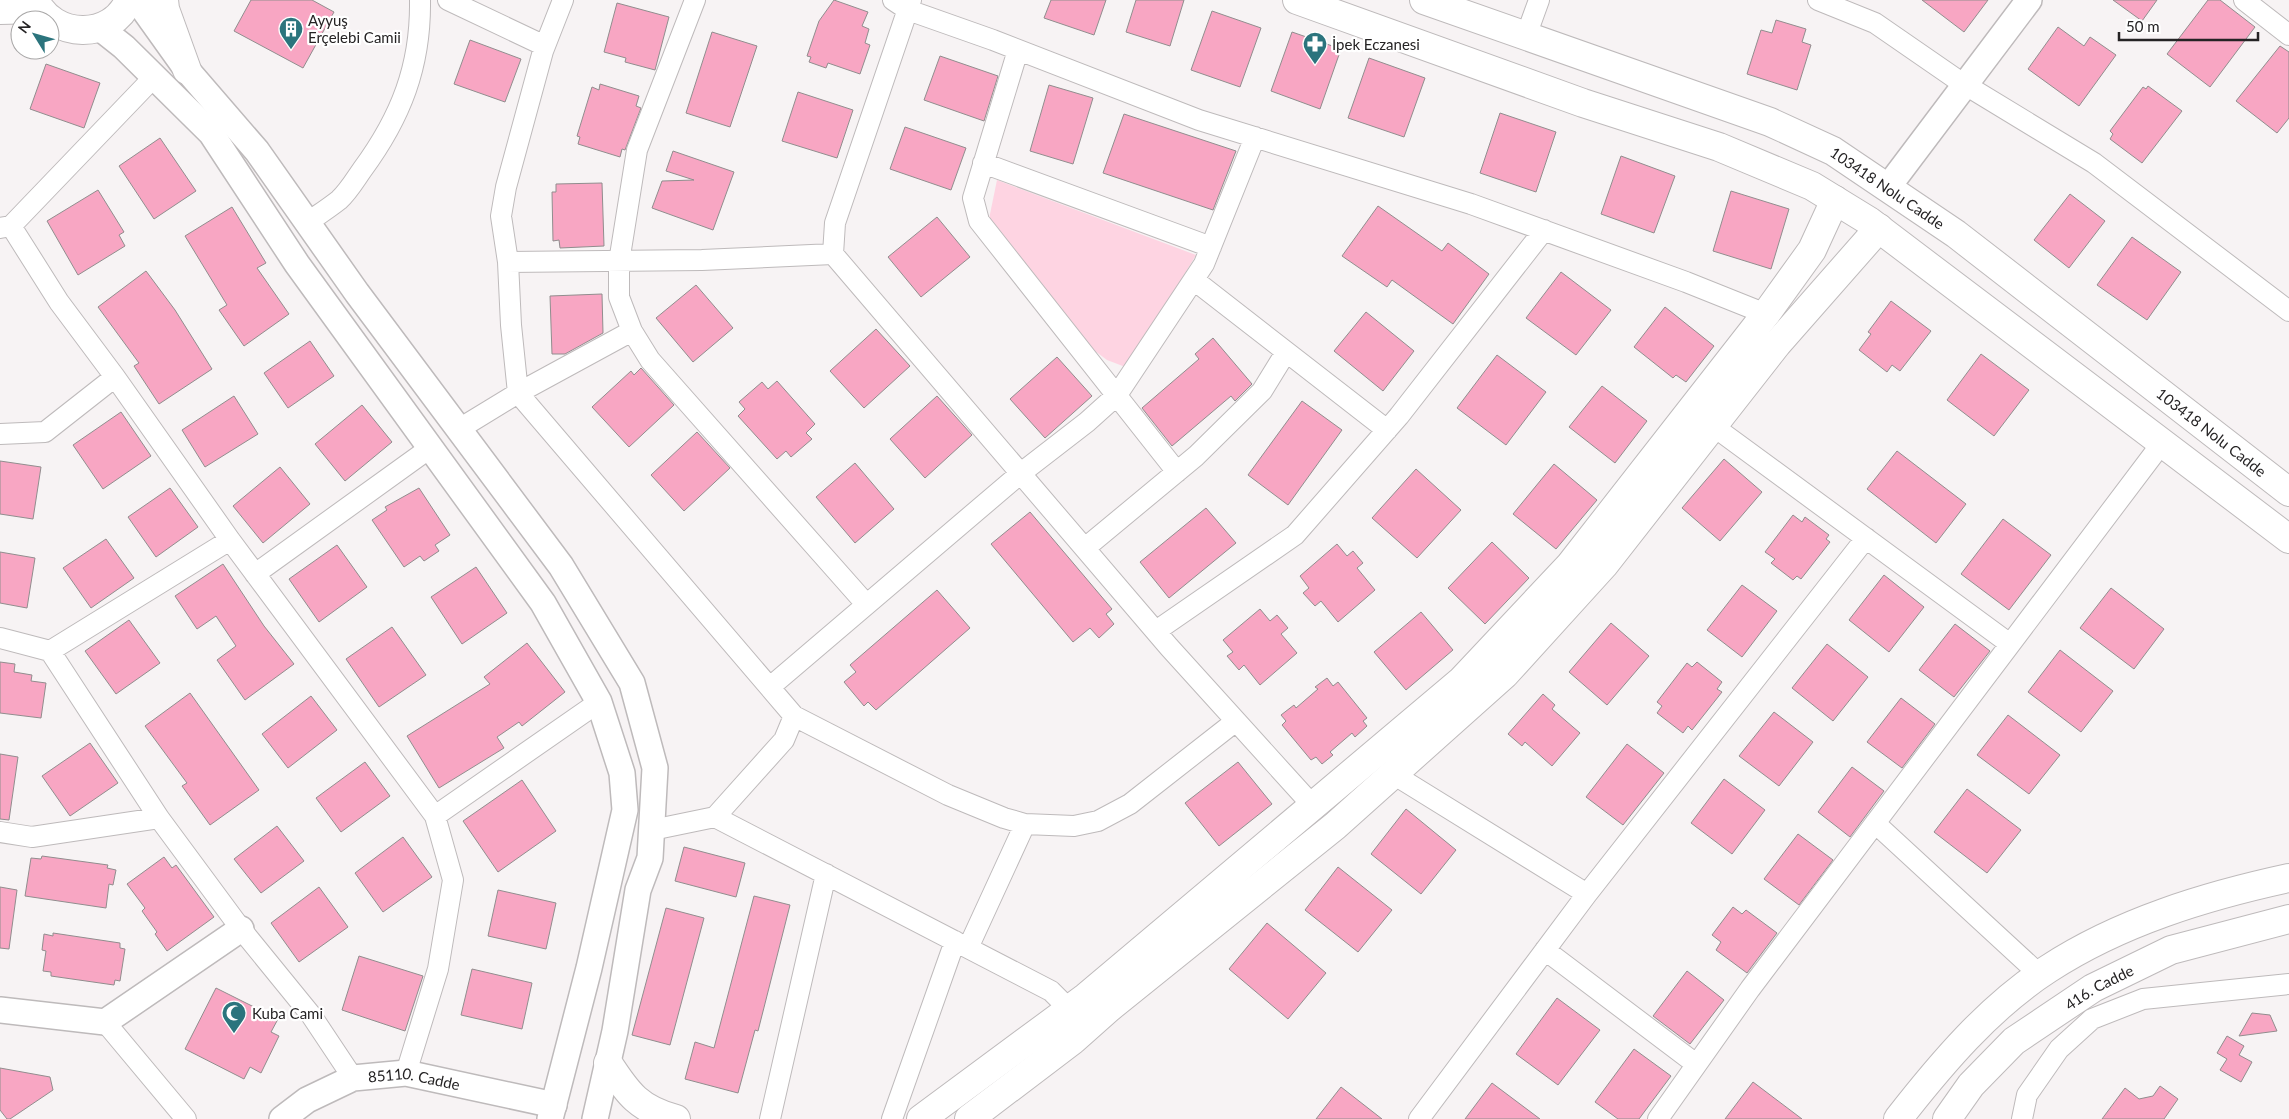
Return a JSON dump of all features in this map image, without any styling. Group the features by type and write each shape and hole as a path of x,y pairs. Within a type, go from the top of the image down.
{"main road":[{"path":"0,10 37,4 51,21 66,29 83,31 100,28 115,20 126,7 129,0"},
{"path":"164,0 165,10 187,70"},
{"path":"1297,0 1583,103 1719,147 1812,186 1879,228 2289,539"},
{"name":"103418 Nolu Cadde","path":"1424,0 1770,122 1833,151 1888,186 1956,234 2289,492"},
{"path":"921,1119 1069,1009 1461,681 1570,565 1766,314 1812,250 1835,200"},
{"path":"969,1119 1073,1040 1109,1008 1335,826 1505,674 1554,622 1610,557 1777,344 1879,228"},
{"path":"1898,1119 1938,1068 2010,999 2040,975 2091,944 2126,929 2222,893 2289,878"},
{"name":"416. Cadde","path":"1946,1119 1971,1085 2014,1041 2093,988 2171,950 2289,919"},
{"path":"608,1063 628,1093 631,1110 676,1119"}],"street":[{"path":"137,0 187,70 257,151 561,566 632,683 655,768 650,858 638,890 608,1063 595,1119"},
{"path":"308,222 340,200 373,156 391,125 409,86 421,24 420,0"},
{"path":"448,0 545,46"},
{"path":"563,0 545,46 501,216 508,262 511,326 518,393 794,716 948,795 1004,818 1025,824 1074,826 1098,821 1130,804 1236,721"},
{"path":"1526,36 1539,0"},
{"path":"1818,0 1859,4 1875,23 1966,85 2094,163 2289,311"},
{"path":"1888,186 2029,0"},
{"path":"2244,0 2289,35"},
{"path":"692,1 637,150 619,262 619,297 632,331 650,360 866,604"},
{"path":"1313,806 1156,632 833,254 835,223 904,3 1018,50 1199,120 1471,204 1766,314"},
{"path":"100,28 124,47 211,134 297,264 542,603 599,702 622,773 625,810 589,968 552,1112"},
{"path":"1018,50 972,198 978,221 1177,472"},
{"path":"154,77 5,227 115,377 230,540 435,816 453,880 438,969 406,1073"},
{"path":"770,687 1021,473 1087,422 1117,395 1194,280 1211,248 1255,137"},
{"path":"983,163 1211,248"},
{"path":"1156,632 1295,535 1387,430 1544,230"},
{"path":"508,262 619,262 833,254"},
{"path":"1194,280 1387,430"},
{"path":"459,429 518,393 632,331"},
{"path":"1085,548 1177,472 1262,391 1286,352"},
{"path":"0,434 45,432 115,377"},
{"path":"1713,426 2010,644"},
{"path":"1658,1119 1696,1064 2162,443"},
{"path":"255,574 430,448"},
{"path":"1419,1119 1587,894 1866,538"},
{"path":"50,651 230,540"},
{"path":"0,638 50,651 159,818 241,929 311,1015 353,1078"},
{"path":"435,816 599,702"},
{"path":"652,830 716,817 784,740 794,716"},
{"path":"1393,774 1587,894"},
{"path":"716,817 1051,991 1069,1009"},
{"path":"0,832 32,837 159,818"},
{"path":"892,1119 961,945 1025,824"},
{"path":"1875,824 2040,975"},
{"path":"770,1119 826,874"},
{"path":"3,1013 105,1022 241,929"},
{"path":"1545,950 1696,1064"},
{"path":"2022,1119 2027,1095 2059,1049 2092,1019 2143,999 2289,984"},
{"path":"105,1022 186,1119"},
{"name":"85110. Cadde","path":"282,1119 308,1100 353,1078 406,1073 552,1112"}],"shaded area":[{"path":"997,180 1196,255 1128,368 1107,360 1091,348 989,219"}],"building":[{"name":"Ayyuş Erçelebi Camii","path":"251,0 312,0 334,12 303,68 234,31"},
{"path":"834,0 868,12 862,26 869,29 865,43 870,45 860,74 828,63 826,68 809,62 811,57 807,56 819,21"},
{"path":"1051,0 1106,0 1094,35 1044,18"},
{"path":"1136,0 1184,0 1170,46 1126,32"},
{"path":"1922,0 1988,0 1964,32"},
{"path":"2113,0 2157,0 2142,21"},
{"path":"2208,0 2220,0 2255,27 2210,87 2167,54"},
{"path":"617,3 669,17 655,70 625,62 626,58 604,52"},
{"path":"1212,11 1261,28 1240,87 1191,70"},
{"path":"1776,20 1806,29 1802,42 1811,45 1797,90 1747,74 1761,30 1772,33"},
{"path":"2058,27 2084,46 2090,37 2116,55 2079,106 2028,69"},
{"path":"712,32 757,46 730,127 686,113"},
{"path":"1292,32 1341,49 1320,109 1271,91"},
{"path":"470,40 521,59 505,102 454,84"},
{"path":"2280,46 2289,52 2289,118 2277,133 2236,101"},
{"path":"940,56 998,76 984,121 924,100"},
{"path":"1369,58 1425,78 1404,137 1348,118"},
{"path":"46,64 100,83 84,128 30,109"},
{"path":"600,84 639,96 636,106 641,108 625,150 622,149 620,157 578,144 580,137 577,136 592,87 599,90"},
{"path":"1049,85 1093,98 1073,164 1030,151"},
{"path":"2148,86 2182,111 2142,163 2110,139 2113,134 2110,131 2143,87 2146,89"},
{"path":"798,92 853,110 837,158 782,141"},
{"path":"1500,113 1556,132 1536,192 1480,173"},
{"path":"1124,114 1236,151 1213,210 1103,173"},
{"path":"905,127 966,148 951,190 890,169"},
{"path":"160,138 196,191 154,219 119,166"},
{"path":"673,151 734,172 713,230 652,208 662,181 694,180 666,171"},
{"path":"1621,156 1675,176 1654,233 1601,214"},
{"path":"602,183 604,246 560,248 559,240 553,241 552,192 556,192 556,184"},
{"path":"98,190 124,232 119,235 125,246 78,275 47,221"},
{"path":"1731,191 1789,209 1771,269 1713,251"},
{"path":"2070,194 2105,221 2069,268 2034,240"},
{"path":"1378,206 1442,251 1448,243 1489,274 1453,324 1392,280 1387,287 1342,256"},
{"path":"232,207 266,263 257,268 289,314 244,346 219,310 227,305 185,236"},
{"path":"937,217 970,257 921,297 888,257"},
{"path":"2132,237 2181,272 2147,320 2097,285"},
{"path":"146,271 175,310 212,369 159,404 134,366 139,363 98,307"},
{"path":"1561,272 1611,310 1576,355 1526,318"},
{"path":"696,285 733,328 693,362 656,318"},
{"path":"602,294 603,333 565,354 552,354 550,296"},
{"path":"1891,301 1931,331 1900,371 1892,365 1887,372 1859,350 1871,334 1868,332"},
{"path":"1665,307 1714,346 1686,382 1676,375 1673,378 1634,347"},
{"path":"1366,312 1414,351 1383,391 1334,351"},
{"path":"876,329 910,366 864,408 830,371"},
{"path":"1213,338 1252,384 1235,401 1231,396 1172,446 1142,408 1199,359 1195,354"},
{"path":"310,341 334,376 288,408 264,373"},
{"path":"1981,354 2029,390 1994,436 1947,400"},
{"path":"1497,355 1546,392 1506,445 1457,408"},
{"path":"1057,357 1092,396 1045,438 1010,399"},
{"path":"641,368 674,405 629,447 592,407 631,371 634,375"},
{"path":"777,381 815,424 806,433 812,439 791,457 786,451 777,459 738,416 745,409 739,402 762,382 768,389"},
{"path":"1602,386 1647,421 1615,463 1569,427"},
{"path":"234,396 258,434 205,467 182,430"},
{"path":"937,396 972,435 925,478 890,439"},
{"path":"1302,401 1342,430 1288,505 1248,475"},
{"path":"362,405 392,442 345,481 315,444"},
{"path":"121,412 151,456 103,489 73,445"},
{"path":"697,432 730,468 684,511 651,475"},
{"path":"1897,451 1966,504 1936,543 1867,489"},
{"path":"1724,459 1762,492 1720,541 1682,508"},
{"path":"0,461 41,467 33,519 0,514"},
{"path":"855,463 894,509 855,543 816,497"},
{"path":"1554,464 1597,500 1556,549 1513,514"},
{"path":"280,467 310,504 263,543 233,506"},
{"path":"1416,469 1461,510 1417,558 1372,518"},
{"path":"170,488 198,527 156,557 128,517"},
{"path":"419,488 450,535 435,545 439,551 424,561 420,556 404,567 372,520 387,510 385,507"},
{"path":"1206,508 1236,543 1169,598 1140,562"},
{"path":"1030,512 1112,609 1106,614 1114,624 1099,638 1090,628 1073,642 991,544"},
{"path":"1793,515 1802,522 1805,517 1829,535 1826,539 1830,542 1801,579 1797,576 1793,580 1771,563 1775,559 1765,552"},
{"path":"2003,519 2051,555 2009,610 1961,574"},
{"path":"106,539 134,578 91,608 63,568"},
{"path":"1492,542 1529,578 1485,624 1448,588"},
{"path":"1337,544 1347,556 1353,551 1363,563 1357,568 1375,590 1338,622 1321,601 1315,606 1303,593 1309,588 1300,576"},
{"path":"337,545 367,587 319,622 289,579"},
{"path":"0,552 35,558 27,608 0,603"},
{"path":"223,564 264,626 294,664 245,700 217,660 236,646 216,616 197,629 175,596"},
{"path":"476,567 507,613 462,644 431,597"},
{"path":"1884,575 1924,607 1889,652 1849,620"},
{"path":"1742,585 1777,611 1742,657 1707,630"},
{"path":"2111,588 2164,629 2134,669 2080,628"},
{"path":"937,590 970,628 876,710 868,702 864,706 844,682 856,672 850,665"},
{"path":"1260,609 1270,621 1277,615 1288,628 1281,634 1297,653 1260,685 1244,665 1239,670 1227,656 1233,652 1223,640"},
{"path":"1421,612 1453,650 1406,690 1374,652"},
{"path":"129,620 160,663 116,694 85,651"},
{"path":"1611,623 1649,656 1607,705 1569,672"},
{"path":"1955,624 1990,651 1954,697 1919,670"},
{"path":"392,627 426,675 379,707 346,659"},
{"path":"527,643 565,692 522,726 519,722 497,737 504,748 439,788 407,736 490,684 484,677"},
{"path":"1827,644 1868,677 1833,721 1792,688"},
{"path":"2060,650 2113,691 2081,732 2028,692"},
{"path":"0,662 15,664 14,672 32,675 31,681 46,683 41,718 0,713"},
{"path":"1697,662 1722,682 1717,689 1722,692 1692,730 1688,726 1683,733 1657,713 1662,706 1657,702 1687,663 1692,667"},
{"path":"1327,678 1333,686 1338,682 1367,718 1363,721 1367,726 1355,737 1352,733 1330,752 1333,755 1322,764 1316,757 1311,760 1282,725 1286,721 1281,715 1294,705 1296,708 1318,689 1315,687"},
{"path":"190,693 259,790 210,825 182,786 187,783 145,726"},
{"path":"1543,694 1555,705 1552,709 1580,733 1552,766 1525,742 1522,746 1508,734"},
{"path":"311,696 337,730 288,768 262,734"},
{"path":"1901,698 1935,724 1902,768 1867,742"},
{"path":"1774,712 1813,742 1779,786 1739,756"},
{"path":"2008,715 2060,755 2029,794 1977,755"},
{"path":"90,743 118,783 70,816 42,776"},
{"path":"1627,744 1664,773 1623,825 1586,797"},
{"path":"0,754 18,757 9,820 0,819"},
{"path":"365,762 390,796 341,832 316,798"},
{"path":"1238,762 1272,804 1219,846 1185,803"},
{"path":"1852,767 1884,791 1850,837 1818,812"},
{"path":"1724,779 1765,810 1732,854 1691,823"},
{"path":"522,780 556,831 498,872 463,821"},
{"path":"1967,789 2021,830 1987,873 1934,832"},
{"path":"1406,809 1456,850 1421,894 1371,854"},
{"path":"277,826 304,861 261,893 234,859"},
{"path":"1798,834 1833,860 1799,905 1764,879"},
{"path":"403,837 432,877 383,912 355,873"},
{"path":"684,847 745,863 736,897 675,881"},
{"path":"42,856 108,865 107,868 116,870 113,885 109,884 106,908 25,896 31,858 41,859"},
{"path":"164,857 172,868 176,865 214,917 167,951 155,934 157,932 142,911 145,908 127,884"},
{"path":"1338,867 1392,910 1358,952 1305,910"},
{"path":"0,887 17,890 9,949 0,948"},
{"path":"319,887 348,927 299,962 271,923"},
{"path":"498,890 556,903 546,949 488,936"},
{"path":"754,896 790,905 758,1031 755,1030 738,1093 685,1079 695,1042 714,1048"},
{"path":"1733,907 1742,914 1746,910 1777,933 1747,973 1716,950 1721,942 1712,935"},
{"path":"666,908 704,918 670,1045 632,1035"},
{"path":"1267,923 1326,973 1288,1019 1229,969"},
{"path":"53,933 120,943 120,948 125,949 120,981 115,980 114,985 51,976 51,972 43,971 46,951 42,950 44,934 53,936"},
{"path":"359,956 423,976 405,1031 342,1010"},
{"path":"472,969 532,983 522,1029 461,1015"},
{"path":"1687,971 1724,1000 1690,1044 1653,1016"},
{"name":"Kuba Cami","path":"216,988 278,1019 271,1032 279,1036 261,1073 250,1067 244,1079 185,1049"},
{"path":"1557,998 1600,1030 1558,1085 1516,1054"},
{"path":"2252,1013 2270,1015 2277,1031 2239,1036"},
{"path":"2227,1036 2244,1046 2239,1055 2252,1062 2241,1082 2220,1070 2227,1059 2217,1053"},
{"path":"1634,1049 1671,1076 1639,1119 1618,1119 1595,1102"},
{"path":"0,1068 50,1077 53,1090 10,1119 7,1119 0,1110"},
{"path":"1753,1082 1802,1119 1725,1119"},
{"path":"1492,1083 1540,1119 1465,1119"},
{"path":"2160,1086 2178,1099 2164,1119 2102,1119 2125,1088 2139,1099 2153,1096"},
{"path":"1341,1087 1382,1119 1316,1119"}],"place":[{"name":"Ayyuş Erçelebi Camii","path":"291,50"},
{"name":"İpek Eczanesi","path":"1315,65"},
{"name":"Kuba Cami","path":"234,1034"}]}
